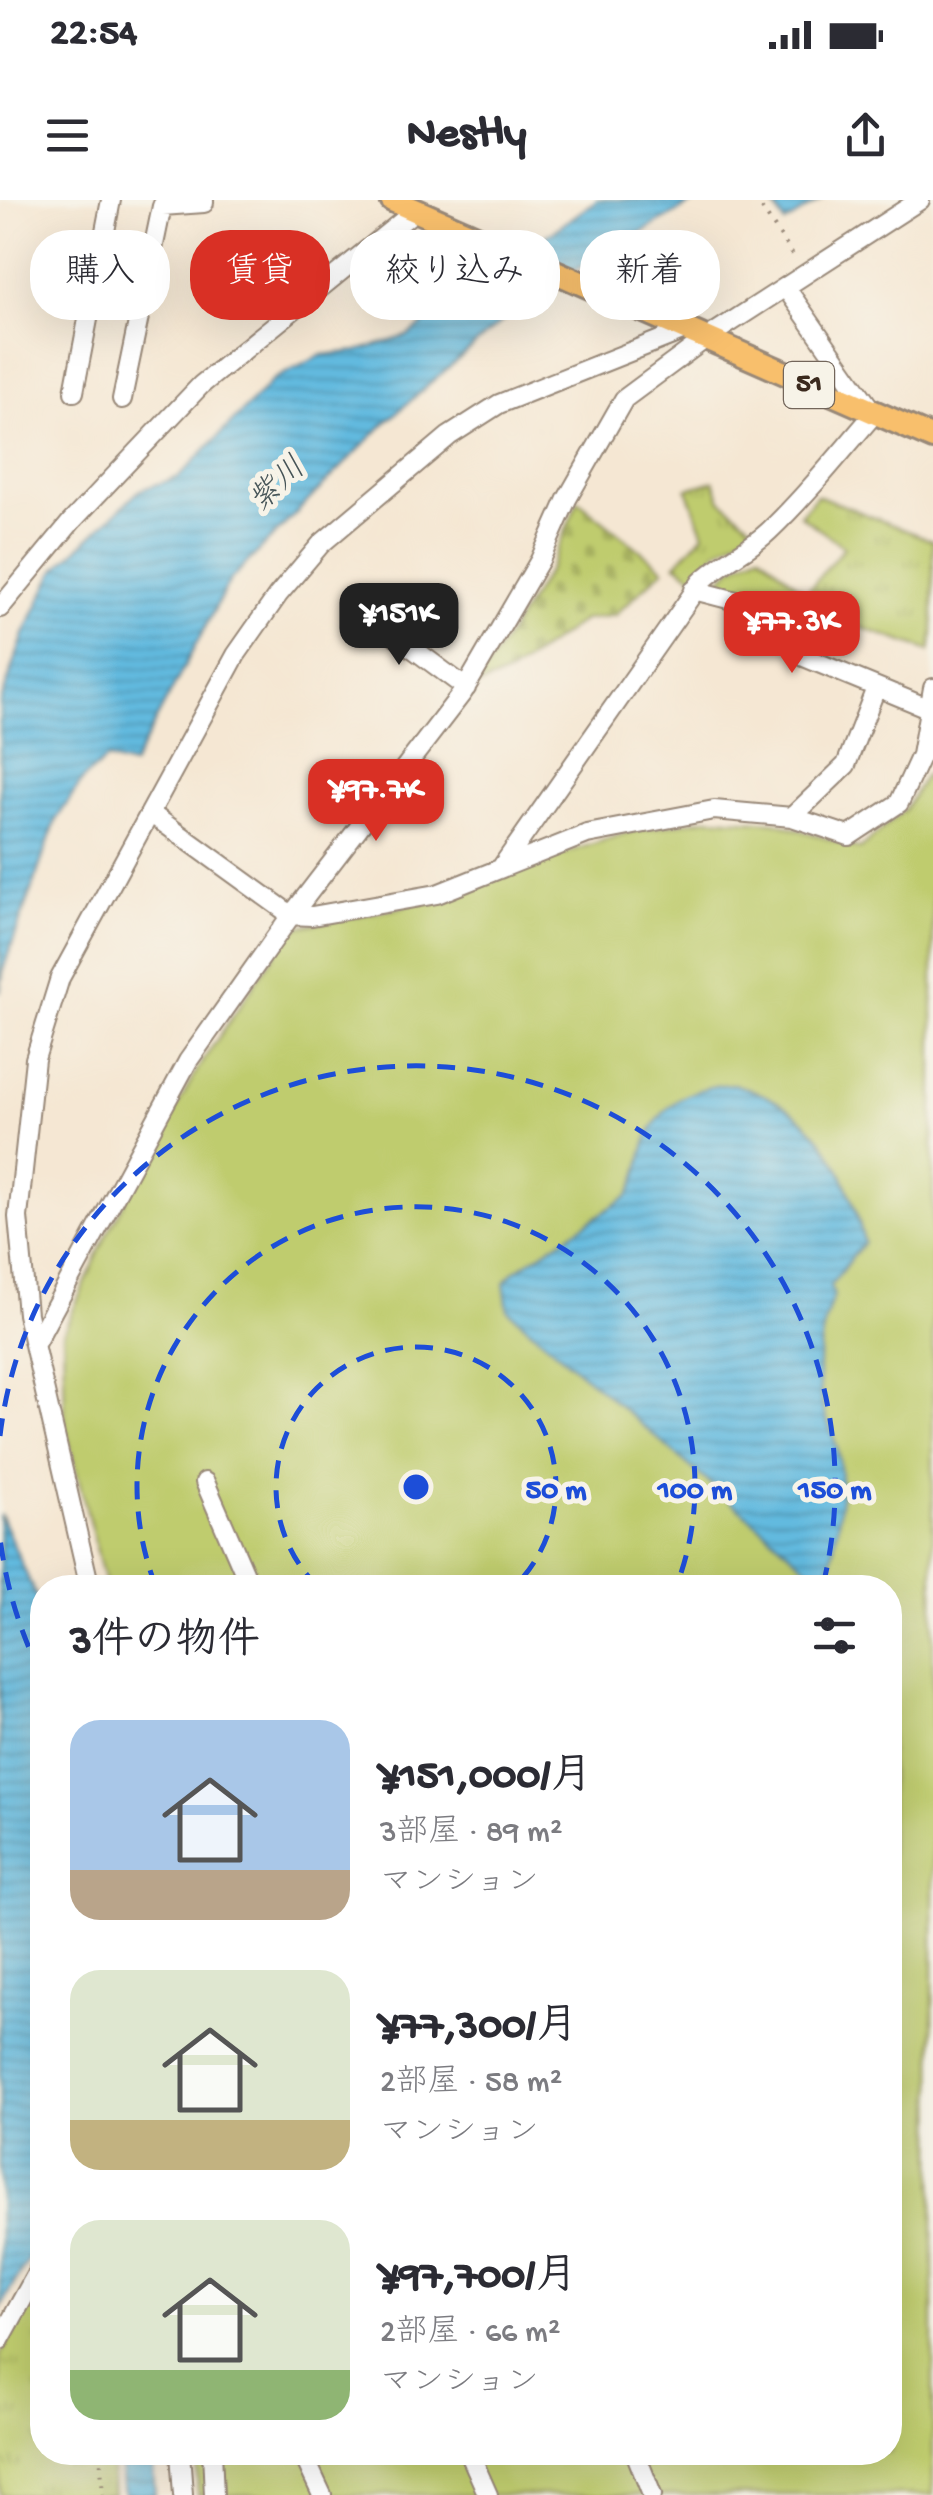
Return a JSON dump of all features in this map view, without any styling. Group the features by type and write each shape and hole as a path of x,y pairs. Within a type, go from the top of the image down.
{"main road":[{"name":"51","path":"392,200 933,438"}],"street":[{"path":"74,392 112,200"},
{"path":"122,399 162,206 204,200"},
{"path":"87,1575 27,1314 18,1218 35,1059 60,978 236,655 278,594 321,544 449,436 499,404 695,334 786,288 920,200"},
{"path":"0,608 71,522 201,385 425,215"},
{"path":"503,866 694,590 722,562 769,532 874,414 786,288"},
{"path":"36,1342 188,1062 292,915 466,688 540,560 567,499 624,399 695,334"},
{"path":"694,590 809,620 804,656 930,709"},
{"path":"361,610 466,688"},
{"path":"792,818 846,765 876,688"},
{"path":"150,813 292,915 312,916 437,894 587,834 714,810 792,818 850,836 899,802 921,755 933,688"},
{"path":"205,1482 245,1575"},
{"path":"0,2340 30,2286"},
{"path":"181,2465 183,2495"},
{"path":"213,2465 214,2495"},
{"path":"308,2465 322,2495"},
{"path":"475,2465 488,2495"},
{"path":"639,2465 652,2495"}],"path":[{"path":"756,200 796,258"},
{"path":"101,2465 103,2495"}],"green space":[{"path":"714,481 721,500 755,528 717,551 694,577 676,564 704,534 687,489"},
{"path":"817,495 933,541 930,651 818,613 720,588 717,582 733,567 760,553 806,593 844,547 800,515"},
{"path":"578,501 664,569 615,615 583,620 508,674 475,687 550,568"},
{"path":"925,775 933,778 933,2495 198,2495 197,2465 902,2465 902,1575 103,1575 65,1426 63,1333 106,1236 200,1065 286,937 298,927 398,908 629,832 710,818 775,822 860,849 905,809"},
{"path":"30,2300 30,2465 111,2465 113,2495 0,2495 0,2356"}],"water":[{"path":"597,200 698,200 646,230 580,230 580,268 560,279 560,230 555,230"},
{"path":"770,200 821,200 785,223"},
{"name":"紫川","path":"429,320 503,320 386,422 230,580 132,766 107,759 84,778 56,820 4,967 0,993 0,704 24,634 55,570 140,490 179,477 274,379 322,355 358,351 407,336"},
{"path":"733,1084 761,1094 806,1123 836,1163 857,1213 864,1242 830,1286 834,1295 820,1351 821,1394 838,1452 841,1483 827,1575 817,1575 508,1310 504,1283 515,1271 628,1196 646,1143 660,1117 680,1099 718,1085"},
{"path":"0,1514 30,1583 30,2257 0,2308"},
{"path":"120,2465 153,2465 155,2495 124,2495"}]}
